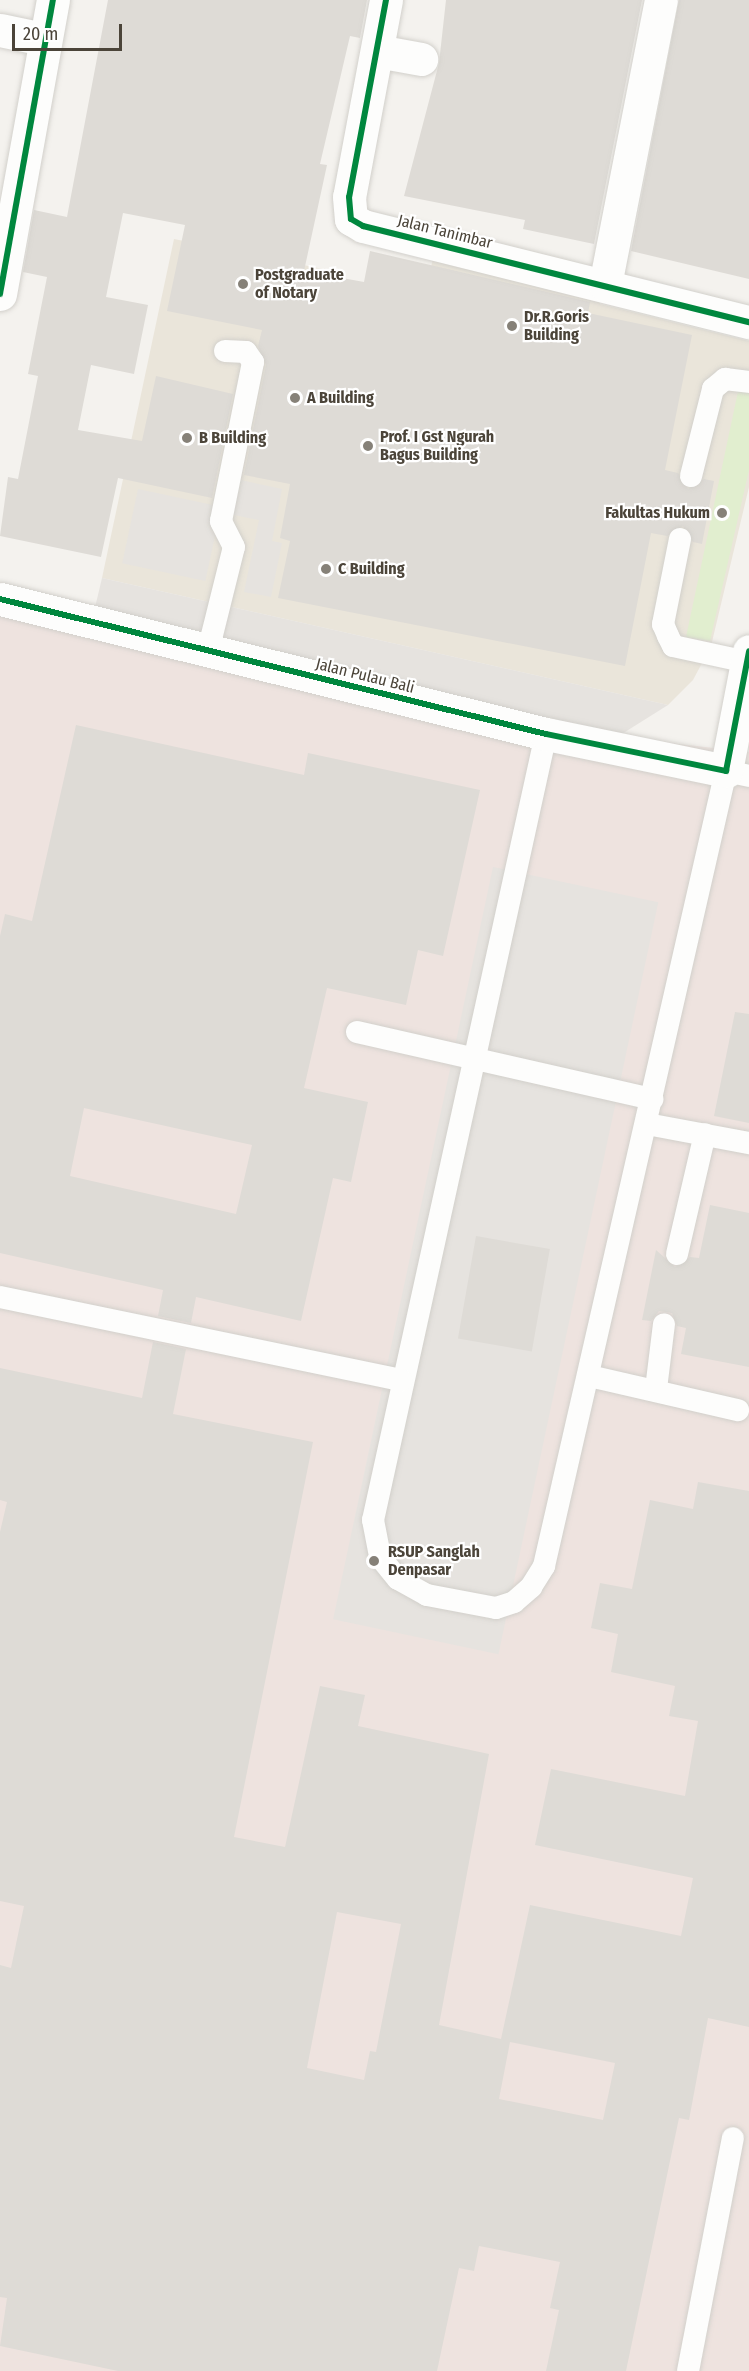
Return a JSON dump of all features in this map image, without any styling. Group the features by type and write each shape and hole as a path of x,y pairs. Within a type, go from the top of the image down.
{"street":[{"path":"1,282 53,0"},
{"name":"Jalan Tanimbar","path":"386,0 349,197 351,219 363,226 749,322"},
{"path":"605,285 661,0"},
{"path":"0,30 44,39"},
{"path":"377,51 421,59"},
{"name":"Jalan Pulau Bali","path":"0,599 546,734 737,773"},
{"path":"737,773 748,656"}],"lane":[{"path":"208,651 234,547 221,521 253,362 246,352 225,351"},
{"path":"691,476 713,389 725,379 749,382"},
{"path":"680,539 663,624 673,646 748,656"},
{"path":"546,734 373,1520 380,1557 398,1579 427,1595 496,1608 514,1602 544,1566 652,1100 737,773"},
{"path":"357,1032 473,1062 652,1100"},
{"path":"647,1124 749,1143"},
{"path":"676,1254 705,1134"},
{"path":"0,1297 402,1380"},
{"path":"656,1389 664,1324"},
{"path":"589,1376 656,1389 738,1410"},
{"path":"688,2371 733,2138"}],"shaded area":[{"path":"174,239 328,270 325,306 419,325 433,258 599,291 600,304 749,341 749,487 711,646 693,680 668,705 102,578"},
{"path":"236,479 282,489 272,541 282,543 271,597 244,592 259,520 229,514"},
{"path":"138,489 221,507 205,581 122,563"},
{"path":"102,578 668,705 617,737 93,616"},
{"name":"RSUP Sanglah Denpasar","path":"0,589 617,737 749,752 749,2371 0,2371"},
{"path":"493,867 658,902 498,1654 333,1619"}],"green space":[{"path":"740,382 749,384 749,470 710,641 686,637"}],"building":[{"path":"108,0 367,0 360,38 350,36 320,164 327,165 304,271 364,282 370,251 590,302 588,313 692,335 665,470 678,473 688,489 704,479 714,481 702,544 693,542 683,526 667,536 651,533 625,666 278,598 290,541 280,538 290,484 244,475 266,365 258,346 262,330 167,311 185,225 123,213 106,297 148,305 134,374 91,365 78,430 142,441 156,376 233,394 212,498 118,478 101,557 0,536 8,477 18,479 38,376 28,374 47,277 23,272 34,210 67,217"},
{"path":"446,0 642,0 594,244 523,229 525,220 404,196 439,63"},
{"path":"679,0 749,0 749,279 631,251"},
{"path":"76,725 304,775 308,753 480,790 443,956 418,950 406,1005 327,988 304,1088 368,1102 351,1182 333,1178 301,1321 196,1297 191,1323 158,1316 163,1290 0,1253 0,936 5,914 32,921","holes":["84,1108 252,1145 236,1214 70,1176"]},
{"path":"735,1012 749,1014 749,1123 714,1116"},
{"path":"710,1205 749,1213 749,1367 681,1354 686,1328 677,1326 672,1313 659,1311 651,1321 642,1320 656,1250 675,1267 690,1257 699,1258"},
{"path":"476,1236 550,1249 532,1351 458,1338"},
{"path":"153,1342 186,1349 173,1414 313,1442 234,1837 285,1847 320,1686 365,1695 358,1726 489,1754 439,2025 501,2039 530,1905 681,1936 693,1878 535,1845 551,1769 685,1796 698,1721 669,1716 675,1686 611,1672 618,1634 591,1628 600,1583 632,1589 650,1500 693,1509 698,1482 749,1491 749,2027 708,2018 689,2120 679,2118 626,2371 546,2371 559,2310 550,2308 560,2262 479,2246 474,2271 459,2268 437,2371 118,2371 0,2346 7,2298 0,2297 0,1965 11,1968 24,1906 0,1901 0,1532 7,1502 0,1500 0,1368 142,1398","holes":["337,1912 401,1924 376,2052 370,2051 364,2080 307,2068","510,2042 615,2063 603,2120 499,2099"]}],"cycle path":[{"path":"0,294 53,0"},
{"path":"386,0 349,197 351,219 363,226 749,322"},
{"path":"0,599 546,734 726,771 749,651"}],"place":[{"name":"Postgraduate of Notary","path":"243,284"},
{"name":"Dr.R.Goris Building","path":"512,326"},
{"name":"A Building","path":"295,398"},
{"name":"B Building","path":"187,438"},
{"name":"Prof. I Gst Ngurah Bagus Building","path":"368,446"},
{"name":"Fakultas Hukum","path":"722,513"},
{"name":"C Building","path":"326,569"},
{"name":"RSUP Sanglah Denpasar","path":"374,1561"}]}
